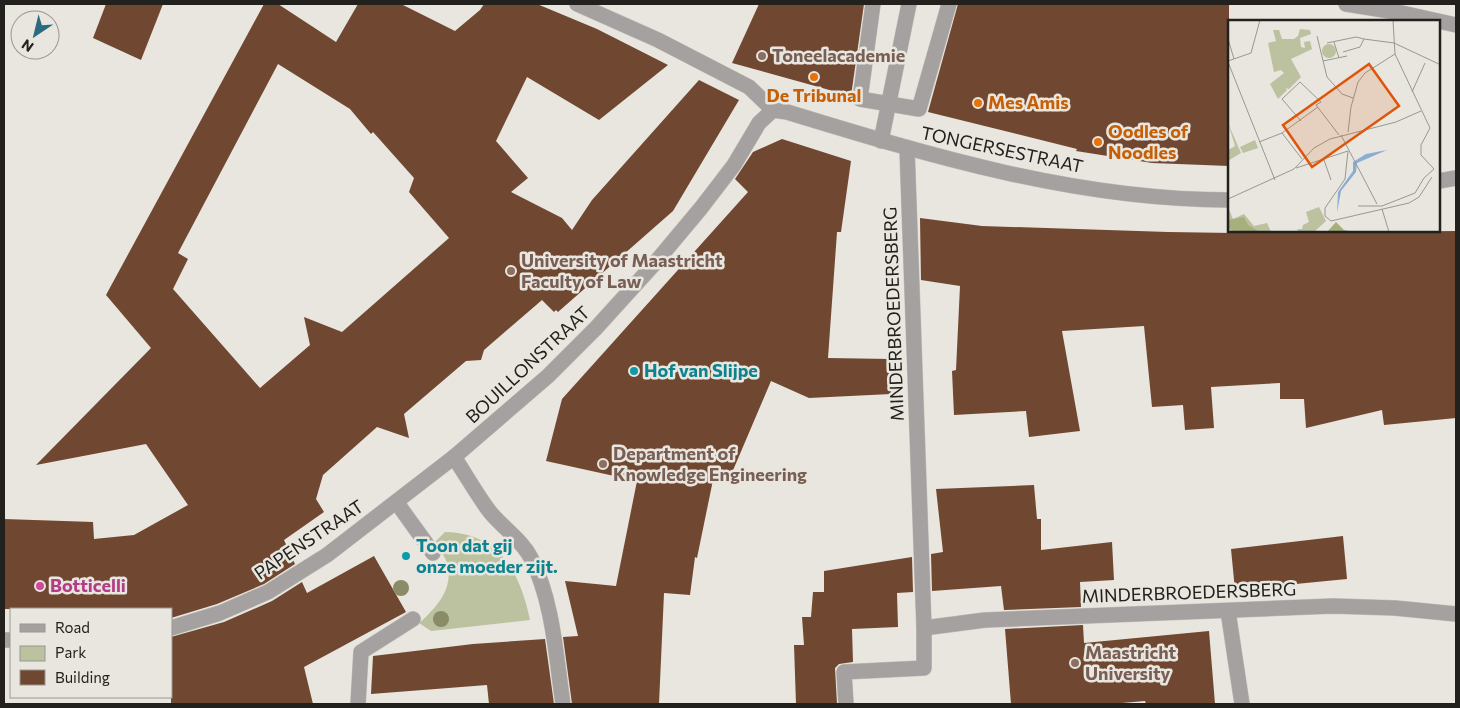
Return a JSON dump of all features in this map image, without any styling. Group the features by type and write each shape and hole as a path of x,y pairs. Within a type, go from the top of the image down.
{"street":[{"path":"577,4 658,40 749,87 773,110"},
{"path":"874,4 860,99 919,109 949,4"},
{"path":"882,141 909,4"},
{"path":"1346,4 1435,20"},
{"path":"1440,21 1456,25"},
{"name":"TONGERSESTRAAT","path":"773,110 787,112 882,141 990,170 1120,194 1228,200"},
{"name":"BOUILLONSTRAAT","path":"454,457 548,376 631,292 701,208 734,165 759,123 773,110"},
{"name":"MINDERBROEDERSBERG","path":"846,704 844,672 924,668 907,148"},
{"path":"1440,181 1456,178"},
{"path":"454,457 490,512 513,534 530,557 544,594 563,704"},
{"name":"PAPENSTRAAT","path":"172,628 220,613 268,592 328,555 454,457"},
{"path":"397,503 433,553"},
{"name":"MINDERBROEDERSBERG","path":"924,628 986,620 1333,606 1395,608 1456,614"},
{"path":"1228,611 1242,704"},
{"path":"358,704 362,652 413,619"}],"green space":[{"path":"445,532 464,534 480,539 504,558 520,586 530,620 431,631 419,623 433,610 447,586 448,568 445,558 435,542"}],"building":[{"path":"106,4 163,4 141,60 93,38"},
{"path":"264,4 278,4 336,42 358,4 401,4 455,31 480,10 484,4 537,4 597,29 668,65 599,120 527,77 496,141 528,178 511,192 562,218 572,230 592,200 699,80 739,100 673,211 558,312 556,310 554,312 542,300 484,350 481,360 466,361 404,414 409,438 377,427 323,475 316,499 324,512 284,540 295,564 264,584 217,604 172,618 172,608 4,609 4,519 93,522 94,539 134,535 188,505 146,444 36,465 151,348 106,295","holes":["278,64 350,109 371,134 373,132 414,178 409,192 449,238 342,332 304,317 310,345 260,388 173,289 188,259 178,253"]},
{"path":"759,4 864,4 851,96 732,63"},
{"path":"958,4 1229,4 1228,166 1152,163 1076,151 1077,149 928,112"},
{"path":"782,139 851,161 841,232 837,232 828,358 890,359 891,394 809,398 771,381 728,482 713,480 697,558 695,557 690,595 664,593 659,704 572,704 563,637 578,636 565,581 616,586 637,481 546,461 562,399 748,192 735,179 753,152"},
{"path":"920,218 982,226 1168,232 1456,231 1456,418 1384,425 1382,410 1306,428 1304,399 1280,399 1280,383 1211,387 1214,428 1185,430 1183,405 1152,407 1144,326 1062,331 1080,431 1029,437 1026,411 954,415 952,371 956,370 960,286 921,280"},
{"path":"1034,485 1037,519 1041,519 1041,550 1112,542 1114,580 1080,582 1081,607 1004,610 1001,586 932,591 931,554 943,552 936,489"},
{"path":"1343,536 1347,579 1235,590 1231,549"},
{"path":"374,556 406,612 304,667 313,704 171,704 172,637 224,622 272,601 302,582 307,593"},
{"path":"912,557 913,592 897,593 898,627 852,629 853,662 839,664 835,668 837,704 796,704 794,645 804,645 802,617 811,617 813,592 824,592 824,571"},
{"path":"1083,625 1084,643 1209,631 1215,704 1146,704 1145,701 1110,704 1011,704 1005,629"},
{"path":"545,639 554,704 489,704 487,685 371,694 373,656 473,644"}],"place":[{"name":"Toneelacademie","path":"762,56"},
{"name":"De Tribunal","path":"814,77"},
{"name":"Mes Amis","path":"978,103"},
{"name":"Oodles of Noodles","path":"1098,142"},
{"name":"University of Maastricht Faculty of Law","path":"511,271"},
{"name":"Hof van Slijpe","path":"634,371"},
{"name":"Department of Knowledge Engineering","path":"603,464"},
{"name":"Toon dat gij onze moeder zijt.","path":"406,556"},
{"name":"Botticelli","path":"40,586"},
{"name":"Maastricht University","path":"1075,663"}]}
